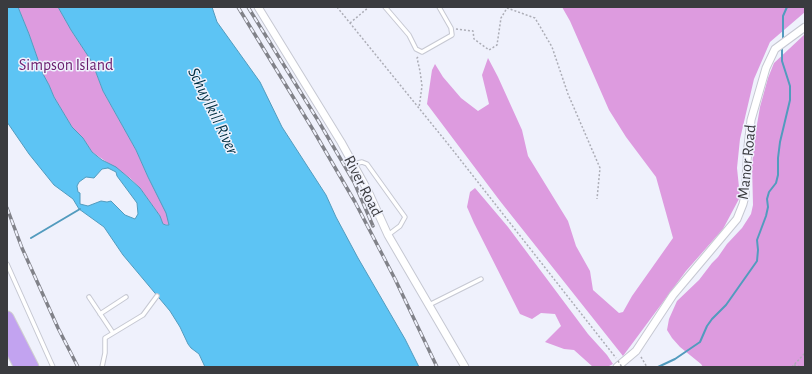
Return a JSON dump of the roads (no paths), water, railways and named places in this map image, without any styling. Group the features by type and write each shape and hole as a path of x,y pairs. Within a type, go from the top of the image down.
{"highway":[{"path":"7,318 32,367"},
{"path":"7,340 21,367"}],"street":[{"name":"River Road","path":"258,7 354,164 388,235 465,367"},
{"name":"Manor Road","path":"618,364 636,350 673,295 728,231 739,215 745,196 751,120 768,61 775,49 804,28"}],"lane":[{"path":"385,7 409,34 416,49 422,52 452,35 451,28 439,7"},
{"path":"354,164 362,162 367,164 374,175 398,204 405,217 400,226 388,235"},
{"path":"7,264 53,367"},
{"path":"428,305 481,279"},
{"path":"102,367 105,353 105,338 143,315 157,296"},
{"path":"89,297 113,333"},
{"path":"100,314 126,297"}],"water":[{"name":"Schuylkill River","path":"7,7 18,7 43,74 54,97 72,127 83,138 92,152 102,160 116,167 140,188 160,216 163,224 169,225 166,213 136,150 103,91 92,62 58,7 212,7 217,22 260,82 282,127 326,195 358,258 405,339 419,367 205,367 199,354 188,344 170,311 123,255 104,227 79,209 73,199 54,185 29,154 7,122","holes":["108,168 116,172 117,176 137,203 138,214 135,219 125,215 111,201 101,201 88,206 80,204 80,193 78,192 77,186 79,182 86,177 94,178 102,169"]}],"waterway":[{"path":"783,41 783,16 787,7"},
{"path":"658,367 675,359 700,342 707,326 726,305 757,261 757,240 766,216 769,192 776,183 778,175 780,142 790,100 790,86 782,61 782,45"},
{"path":"31,238 80,209"}],"railway":[{"path":"238,7 312,128 355,202 395,279 437,367"},
{"path":"248,7 354,182 373,226"},
{"path":"7,208 22,248 58,328 78,367"}],"park label":[{"name":"Simpson Island","path":"66,65"}]}
